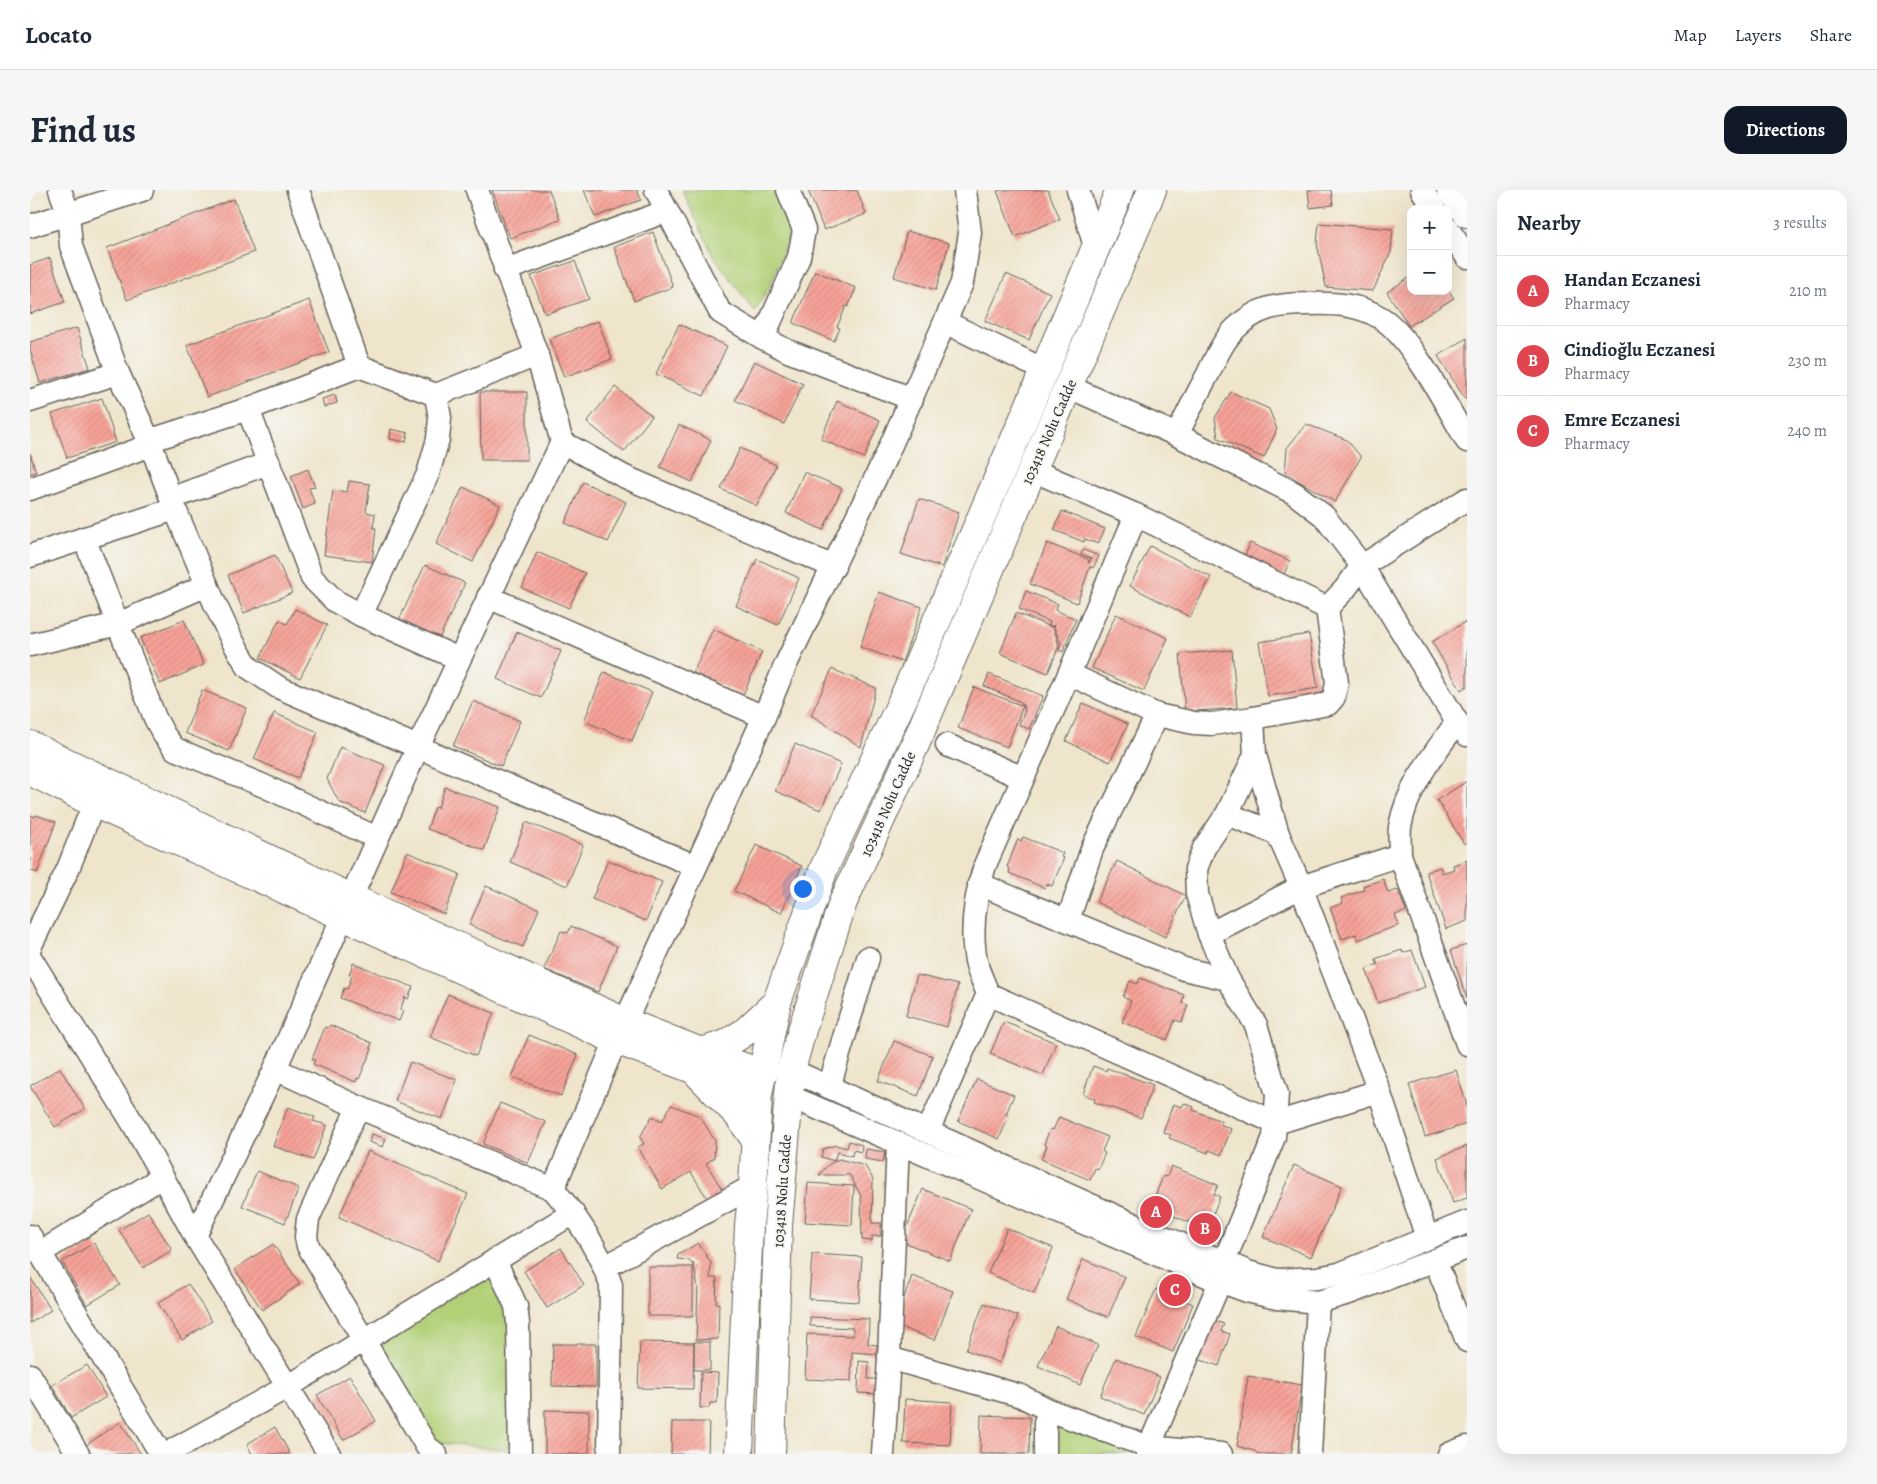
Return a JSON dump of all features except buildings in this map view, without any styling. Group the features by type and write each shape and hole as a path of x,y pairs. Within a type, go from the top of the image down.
{"main road":[{"path":"739,1454 749,1225 755,1139 765,1053 777,1002 824,868 904,697 1120,190"},
{"name":"103418 Nolu Cadde","path":"771,1454 778,1226 790,1083 802,1030 843,902 914,747 1152,190"},
{"path":"1451,190 1467,213"},
{"path":"30,745 347,908"},
{"path":"30,771 94,803 347,908 620,1031 761,1084"},
{"path":"698,1061 745,1032 777,1002"},
{"path":"698,1061 755,1139"}],"street":[{"path":"60,190 68,212 71,246 118,373 150,443 207,586 232,640 248,667 278,686 695,866"},
{"path":"30,226 68,212 142,190"},
{"path":"298,190 359,366"},
{"path":"195,1236 275,1070 418,747 562,442 537,355 477,190"},
{"path":"656,190 720,312 788,351 912,400"},
{"path":"763,338 799,257 804,230 788,190"},
{"path":"553,1189 620,1031 764,717 785,666 834,567 912,400 962,283 970,233 966,190"},
{"path":"1078,190 1096,246"},
{"path":"1422,190 1431,205"},
{"path":"505,270 667,210"},
{"path":"1452,235 1467,257"},
{"path":"1177,435 1218,354 1234,330 1254,313 1286,304 1327,303 1358,307 1382,318 1400,335 1426,372 1467,441"},
{"path":"945,322 1044,370"},
{"path":"30,489 359,366 436,395 537,355"},
{"path":"30,401 118,373"},
{"path":"1069,387 1177,435 1294,493 1324,516 1362,566 1462,729 1426,765 1409,796 1400,828 1400,855 1467,1044"},
{"path":"361,615 428,474 438,439 440,418 436,395"},
{"path":"248,409 312,578 336,600 361,615 459,659"},
{"path":"562,442 623,476 834,567"},
{"path":"30,556 84,538 269,463"},
{"path":"1032,470 1136,515 1327,608"},
{"path":"1327,608 1345,589 1362,566 1467,499"},
{"path":"928,1131 988,994 978,968 974,936 979,884 985,865 1136,515"},
{"path":"84,538 155,718 164,735 175,749 264,786 378,838"},
{"path":"30,645 118,624 207,586"},
{"path":"488,597 764,717"},
{"path":"1069,674 1157,715 1194,723 1212,724 1328,704 1334,697 1337,683 1327,608"},
{"path":"1068,920 1092,848 1157,715"},
{"path":"1253,718 1255,755 1278,834 1301,887 1379,1091 1428,1238"},
{"path":"947,744 1023,778"},
{"path":"1148,1450 1222,1272 1274,1137 1278,1094 1266,1054 1256,1025 1228,979 1209,934 1197,894 1196,869 1204,848 1227,814 1255,755"},
{"path":"30,947 68,869 94,803"},
{"path":"1227,814 1278,834"},
{"path":"1209,934 1301,887 1400,855"},
{"path":"979,884 1184,969 1228,979"},
{"path":"30,957 134,1125 195,1236 289,1386 329,1454"},
{"path":"829,1087 868,958"},
{"path":"988,994 1276,1123 1379,1091"},
{"path":"275,1070 553,1189 573,1213 605,1267 611,1286 608,1454"},
{"path":"790,1083 829,1087 1136,1225 1222,1272 1277,1298 1318,1302 1349,1293 1467,1248"},
{"path":"790,1083 898,1143 1222,1272 1248,1272 1277,1280 1317,1278 1339,1274 1467,1222"},
{"path":"358,1107 308,1219 306,1237 308,1246 428,1447 436,1454"},
{"path":"883,1454 898,1143"},
{"path":"161,1454 35,1245 162,1177"},
{"path":"605,1267 753,1186"},
{"path":"170,1454 175,1449 289,1386 573,1213"},
{"path":"495,1260 516,1306 518,1323 520,1454"},
{"path":"1435,1260 1467,1341"},
{"path":"1310,1454 1318,1302"},
{"path":"889,1358 1021,1396 1050,1412 1148,1450 1221,1454"},
{"path":"30,1375 78,1454"},
{"path":"1045,1454 1045,1422 1050,1412"},
{"path":"1449,1454 1467,1447"}],"green space":[{"path":"682,190 779,190 791,231 771,283 755,312 713,255"},
{"path":"495,1273 511,1315 513,1440 507,1450 441,1443 435,1438 373,1340"},
{"path":"1055,1427 1110,1441 1129,1454 1054,1454"}],"place":[{"name":"Handan Eczanesi","path":"1156,1212"},
{"name":"Cindioğlu Eczanesi","path":"1205,1229"},
{"name":"Emre Eczanesi","path":"1175,1290"}]}
